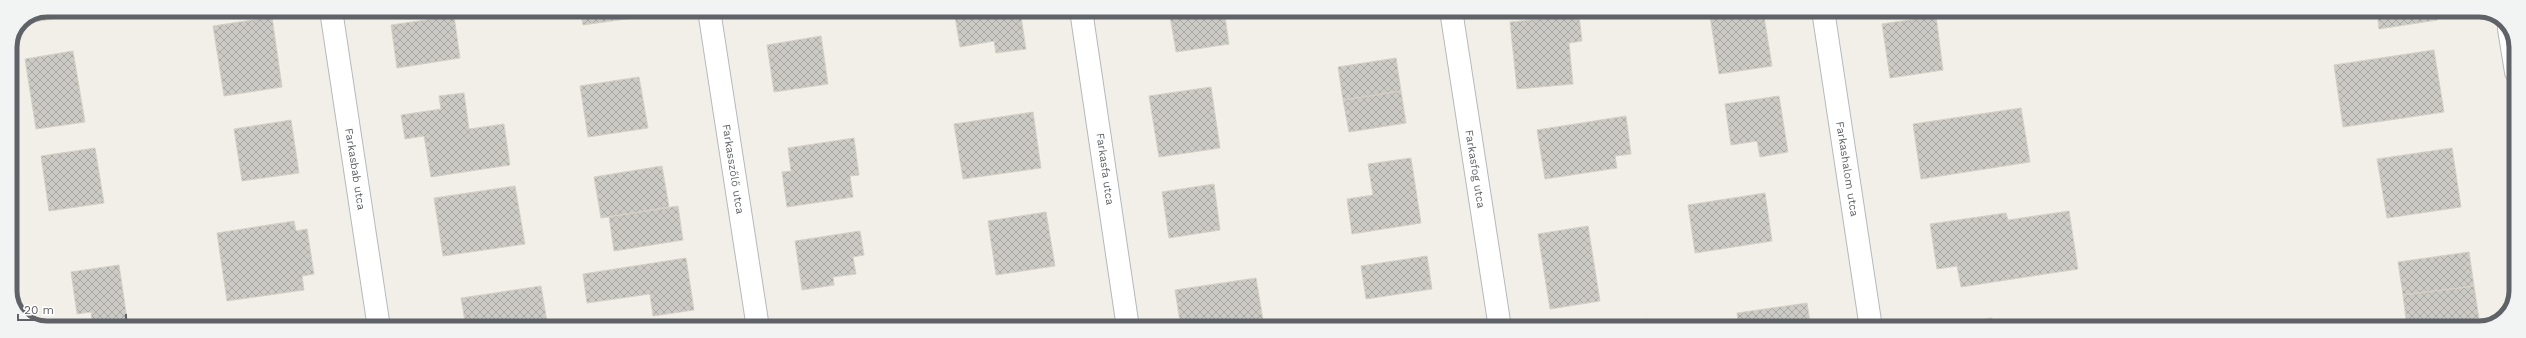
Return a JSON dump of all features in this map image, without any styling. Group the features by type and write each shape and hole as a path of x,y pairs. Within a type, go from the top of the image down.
{"street":[{"name":"Farkasbab utca","path":"332,17 378,321"},
{"name":"Farkasszőlő utca","path":"710,17 757,321"},
{"name":"Farkasfa utca","path":"1082,17 1127,321"},
{"name":"Farkasfog utca","path":"1452,17 1499,321"},
{"name":"Farkashalom utca","path":"1824,17 1870,321"}],"building":[{"path":"47,17 66,17 31,22 36,19"},
{"path":"272,17 282,87 224,96 213,26"},
{"path":"454,17 460,58 397,68 391,25"},
{"path":"581,17 640,17 583,25"},
{"path":"955,17 1021,17 1026,49 996,53 994,41 960,47"},
{"path":"1170,17 1225,17 1229,44 1176,52"},
{"path":"1559,17 1579,17 1582,41 1569,43 1573,84 1517,89 1510,22"},
{"path":"1710,17 1764,17 1772,66 1719,74"},
{"path":"1936,17 1943,70 1890,78 1882,24"},
{"path":"2378,17 2437,17 2437,20 2379,29"},
{"path":"821,36 828,84 774,92 767,45"},
{"path":"2434,50 2444,112 2343,127 2334,65"},
{"path":"73,51 85,122 36,129 25,59"},
{"path":"1396,58 1401,91 1343,100 1338,67"},
{"path":"639,77 648,128 588,137 580,86"},
{"path":"1211,87 1220,148 1159,157 1149,96"},
{"path":"1401,91 1406,123 1349,132 1343,100"},
{"path":"464,93 469,129 504,124 510,165 431,177 424,136 405,139 401,115 441,109 439,96"},
{"path":"1779,96 1788,152 1760,157 1757,141 1731,145 1725,104"},
{"path":"2021,108 2030,162 1921,179 1913,124"},
{"path":"1033,112 1041,168 963,179 954,124"},
{"path":"1626,116 1631,154 1615,156 1617,168 1545,179 1537,130"},
{"path":"291,120 299,173 242,181 234,129"},
{"path":"854,138 859,175 850,176 853,197 787,207 782,172 791,171 788,148"},
{"path":"95,148 104,203 49,211 41,156"},
{"path":"2452,148 2461,207 2387,218 2377,159"},
{"path":"1411,158 1421,223 1352,234 1347,199 1373,195 1368,164"},
{"path":"662,166 669,207 601,218 594,177"},
{"path":"1214,184 1220,230 1169,238 1162,192"},
{"path":"515,186 525,244 443,256 434,198"},
{"path":"1765,193 1772,241 1695,253 1688,205"},
{"path":"678,206 683,240 614,251 609,217"},
{"path":"2069,211 2078,269 1961,287 1957,266 1937,269 1930,224 2006,213 2008,220"},
{"path":"1046,212 1055,266 996,275 988,221"},
{"path":"294,221 296,231 307,229 314,274 302,276 304,290 227,301 217,233"},
{"path":"1588,226 1600,301 1550,309 1538,234"},
{"path":"860,231 864,255 853,257 856,274 833,277 834,285 802,290 795,241"},
{"path":"2469,252 2474,286 2403,295 2398,262"},
{"path":"1427,256 1432,289 1366,299 1361,266"},
{"path":"686,258 694,310 653,316 650,294 587,303 583,274"},
{"path":"119,265 127,319 113,321 92,321 91,312 77,314 71,272"},
{"path":"1256,278 1263,320 1180,321 1175,290"},
{"path":"541,286 547,321 465,321 461,298"},
{"path":"2474,286 2479,319 2463,321 2406,321 2403,295"},
{"path":"1807,303 1810,321 1738,321 1737,313"},
{"path":"1992,318 1993,321 1973,321"},
{"path":"1648,319 1648,321 1635,321"}]}
